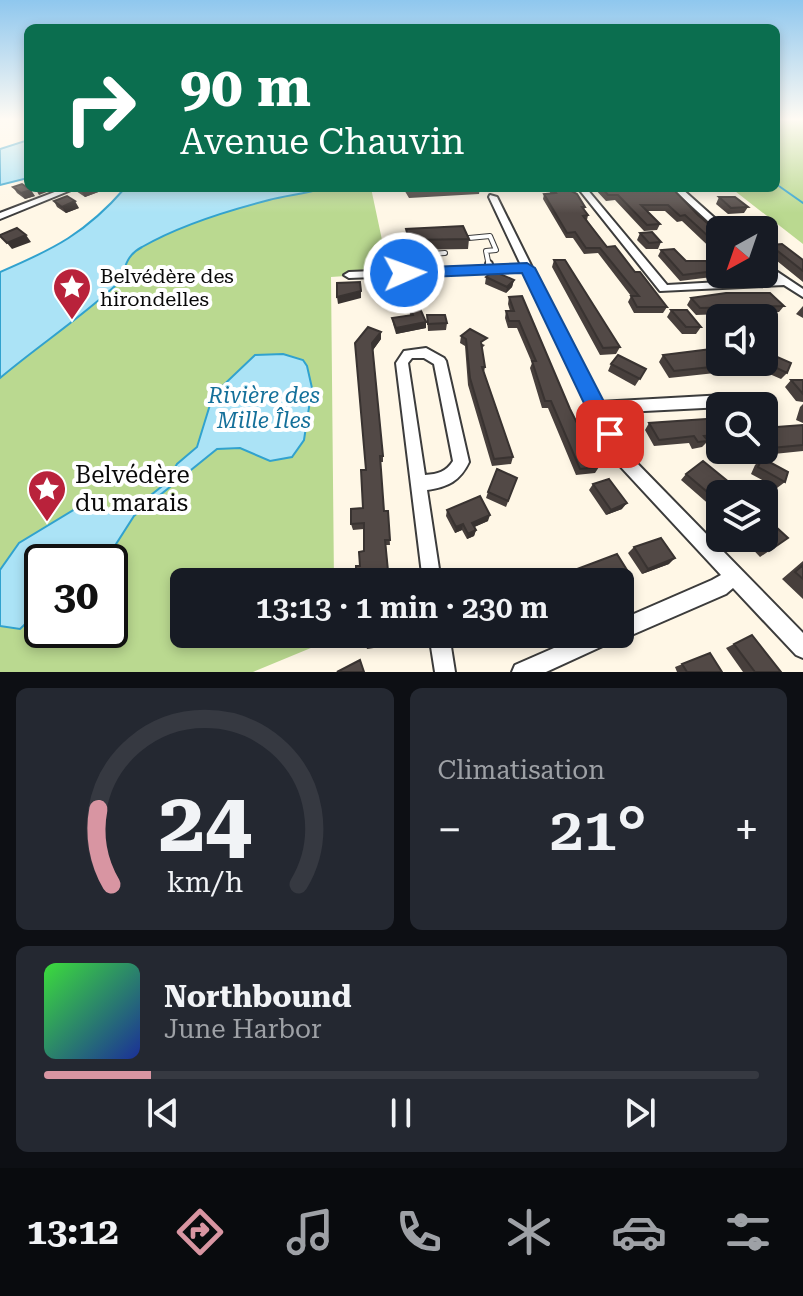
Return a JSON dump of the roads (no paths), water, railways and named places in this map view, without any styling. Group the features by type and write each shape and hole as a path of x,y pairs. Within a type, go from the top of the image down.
{"street":[{"path":"0,216 62,192"},
{"path":"585,192 664,289 783,282"},
{"path":"680,192 707,216"},
{"path":"493,197 595,408 624,460 803,648"},
{"path":"349,275 527,268"},
{"path":"778,278 803,294"},
{"path":"419,483 443,481 456,473 461,462 440,361 426,353 408,354 402,363 430,568"},
{"path":"595,408 706,402"},
{"path":"634,624 719,587 735,576"},
{"path":"441,648 445,672"},
{"path":"522,672 578,648"}],"lane":[{"path":"469,238 490,236 496,250 486,251 490,270"},
{"path":"401,247 404,273"},
{"path":"402,256 445,253"}],"water":[{"path":"0,150 24,150 24,179 0,185"},
{"path":"122,192 310,192 220,214 188,225 135,251 115,286 0,378 0,272 68,238"},
{"name":"Rivière des Mille Îles","path":"283,354 303,360 307,366 312,388 304,440 292,457 270,461 240,448 217,449 134,516 116,544 24,544 24,625 20,629 0,626 0,570 19,543 85,503 127,514 166,483 177,464 197,447 213,395 255,355"}],"waterway":[{"path":"780,187 803,203"}],"place":[{"name":"Belvédère des hirondelles","path":"72,321"},
{"name":"Belvédère du marais","path":"47,523"}]}
